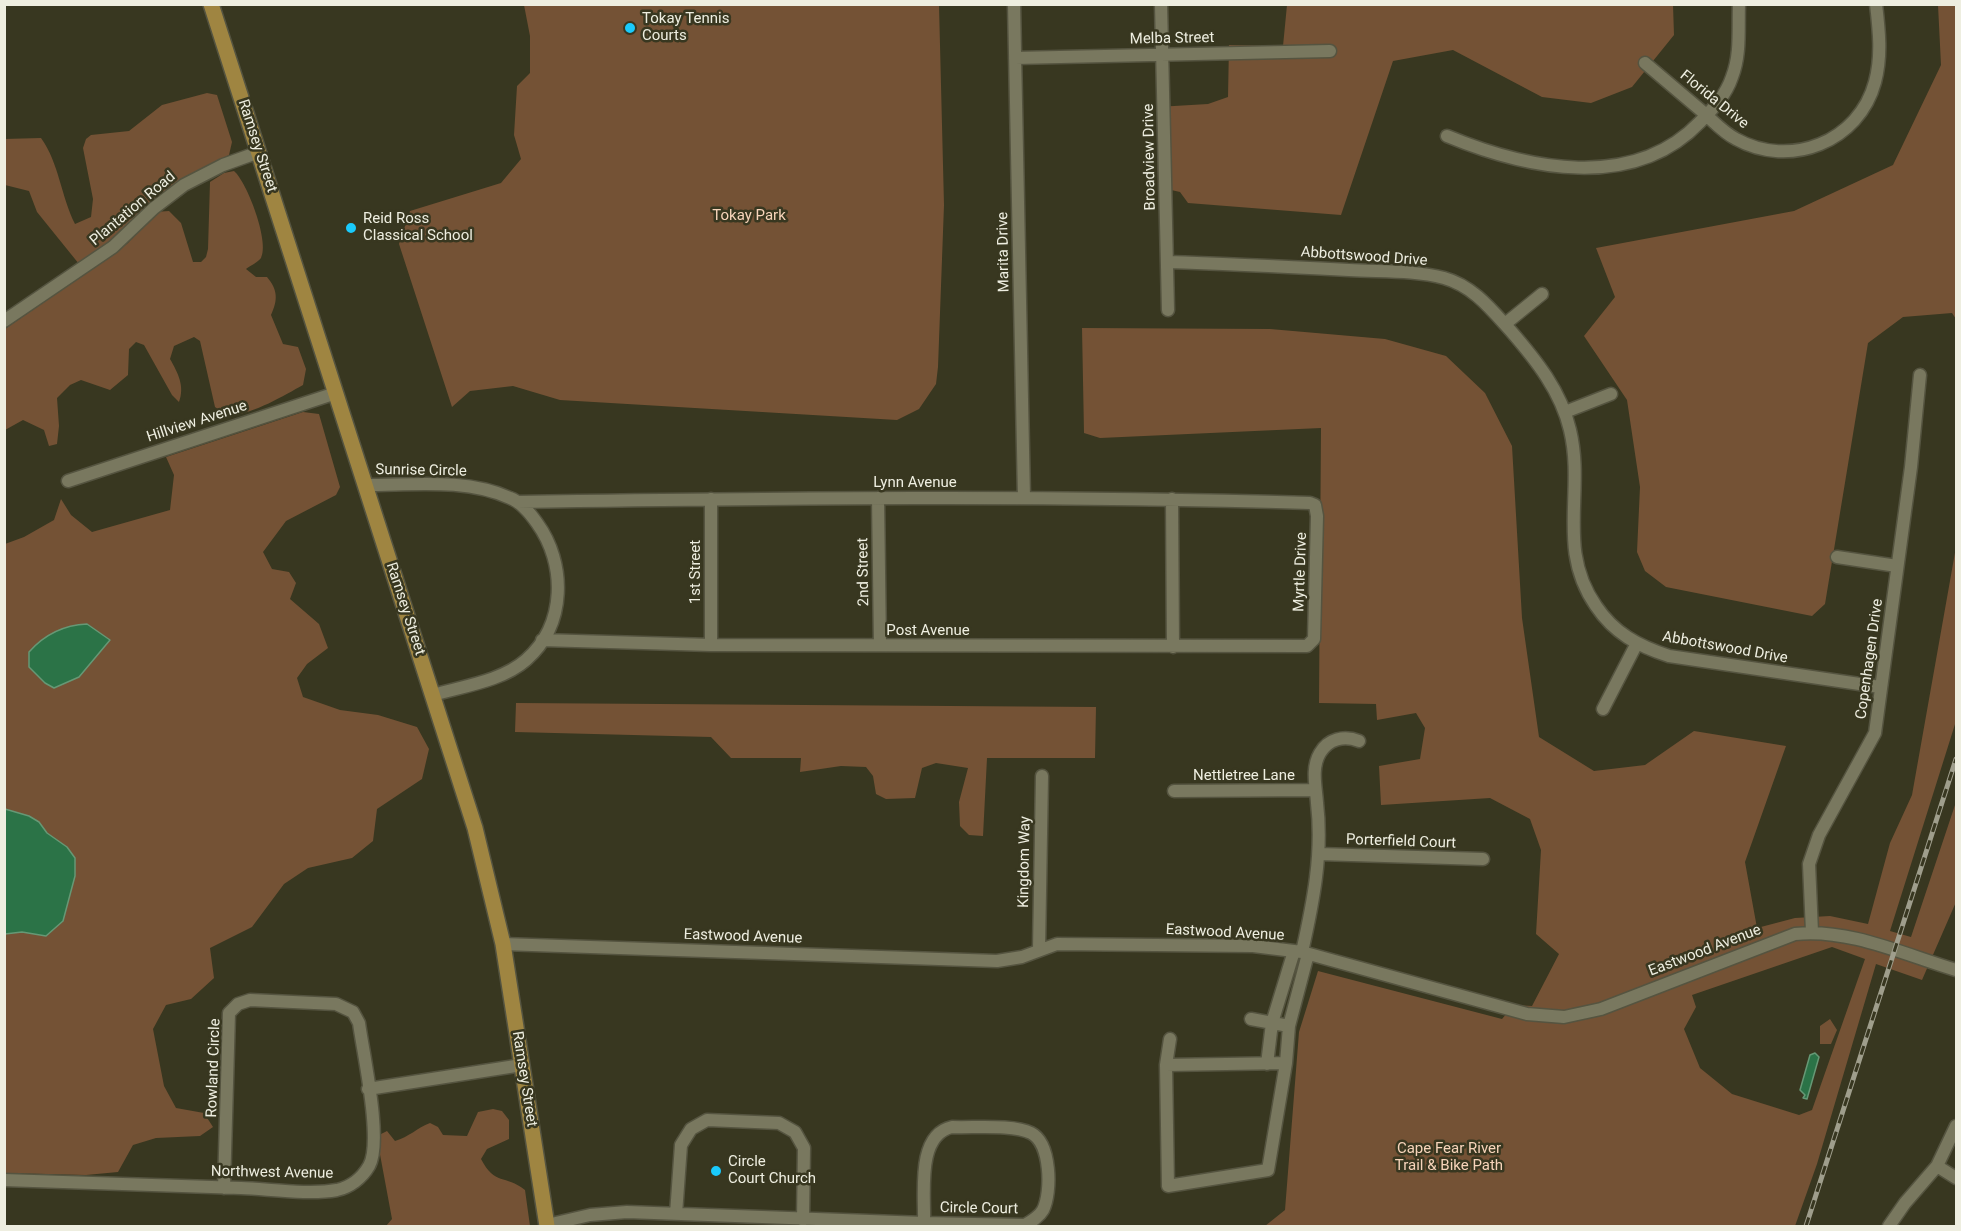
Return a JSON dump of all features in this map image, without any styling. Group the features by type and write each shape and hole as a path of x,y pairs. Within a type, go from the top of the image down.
{"main road":[{"name":"Ramsey Street","path":"211,4 475,828 503,944 547,1226"}],"street":[{"name":"Marita Drive","path":"1014,4 1024,498"},
{"name":"Broadview Drive","path":"1161,4 1168,310"},
{"path":"1447,136 1500,156 1533,164 1592,167 1625,164 1664,151 1690,132 1722,97 1733,75 1738,49 1739,4"},
{"name":"Florida Drive","path":"1645,63 1735,139 1766,150 1799,151 1828,142 1852,122 1863,108 1875,83 1880,53 1876,4"},
{"name":"Melba Street","path":"1015,58 1330,51"},
{"name":"Plantation Road","path":"4,321 113,247 154,208 184,185 223,165 259,152"},
{"name":"Abbottswood Drive","path":"1168,262 1394,273 1444,278 1474,292 1505,324 1553,385 1565,412 1573,447 1573,537 1577,570 1582,584 1602,615 1635,645 1669,656 1880,687"},
{"path":"1505,324 1542,294"},
{"name":"Copenhagen Drive","path":"1812,932 1809,864 1819,835 1875,733 1920,375"},
{"name":"Hillview Avenue","path":"68,481 336,393"},
{"path":"1565,412 1611,394"},
{"name":"Sunrise Circle","path":"366,485 470,486 494,492 518,502 548,539 558,569 557,600 542,640 524,661 503,674 433,695"},
{"name":"2nd Street","path":"878,498 880,645"},
{"name":"Lynn Avenue","path":"518,502 1024,498 1172,499 1312,504"},
{"name":"1st Street","path":"711,499 711,645"},
{"path":"1172,499 1173,647"},
{"name":"Myrtle Drive","path":"1312,504 1317,516 1313,642"},
{"path":"1837,557 1897,566"},
{"name":"Post Avenue","path":"542,640 711,645 1173,647 1302,646 1313,642"},
{"path":"1603,709 1635,645"},
{"path":"1170,1039 1166,1065 1168,1186 1268,1170 1301,953 1315,895 1319,854 1315,790 1316,762 1325,746 1341,738 1359,741"},
{"name":"Kingdom Way","path":"1039,949 1042,776"},
{"name":"Nettletree Lane","path":"1174,791 1315,790"},
{"name":"Porterfield Court","path":"1319,854 1483,859"},
{"name":"Eastwood Avenue","path":"503,944 997,961 1022,957 1057,944 1253,946 1301,953 1527,1014 1552,1018 1601,1009 1783,937 1812,932 1845,936 1956,970"},
{"path":"1267,1064 1272,1023 1301,953"},
{"name":"Rowland Circle","path":"224,1188 228,1021 229,1013 238,1004 250,1000 330,1003 348,1008 358,1023 368,1089"},
{"path":"1251,1019 1289,1026"},
{"path":"1166,1065 1286,1063"},
{"path":"368,1089 522,1065"},
{"name":"Northwest Avenue","path":"4,1180 326,1191 345,1187 356,1181 368,1167 375,1149 368,1089"},
{"path":"676,1215 681,1145 691,1129 707,1120 779,1123 795,1132 804,1148 803,1220"},
{"path":"1889,1227 1905,1203 1937,1166 1956,1126"},
{"name":"Circle Court","path":"547,1226 608,1212 803,1220 924,1223 1025,1225 1040,1214 1046,1203 1047,1156 1043,1145 1035,1136 1018,1129 952,1127 940,1131 932,1140 927,1151 924,1223"},
{"path":"1937,1166 1956,1178"}],"green space":[{"name":"Tokay Park","path":"524,5 939,5 944,205 938,367 936,384 919,409 897,420 560,400 513,386 470,391 452,407 399,244 410,211 501,183 521,159 514,135 517,86 530,73 530,36"},
{"path":"1287,5 1673,5 1674,35 1632,87 1591,103 1542,97 1453,50 1393,61 1341,215 1188,203 1180,192 1158,187 1157,107 1208,104 1228,97 1229,45 1283,46"},
{"path":"1938,5 1956,5 1956,319 1952,313 1903,317 1868,343 1825,604 1812,616 1666,587 1645,571 1637,552 1640,487 1627,400 1584,336 1615,297 1596,248 1794,211 1893,165 1941,65"},
{"path":"207,93 217,95 232,142 229,155 170,187 118,235 79,264 37,212 29,191 5,185 4,139 41,138 52,158 75,224 91,217 93,199 83,148 86,139 91,135 129,131 162,105"},
{"path":"234,171 251,199 262,239 261,258 246,269 256,277 267,277 273,286 276,300 271,315 283,344 298,347 306,369 303,385 249,411 232,415 225,414 215,407 200,341 194,337 174,346 170,359 181,385 179,402 172,395 144,345 136,342 129,349 128,375 110,390 81,380 70,385 57,398 59,426 57,444 49,446 44,430 23,420 5,430 5,329 128,243 155,212 169,211 181,223 193,262 201,262 206,257 208,249 210,182 224,173"},
{"name":"Cape Fear River Trail & Bike Path","path":"1082,328 1270,329 1385,339 1446,356 1485,393 1512,446 1522,618 1539,737 1594,771 1645,765 1694,731 1786,746 1745,862 1757,928 1795,918 1830,916 1868,924 1890,843 1912,795 1956,547 1956,721 1890,931 1911,937 1956,802 1956,902 1922,980 1876,964 1817,1164 1795,1226 1265,1226 1285,1210 1299,1032 1318,971 1502,1019 1514,1005 1532,1006 1559,954 1536,934 1541,850 1530,819 1490,798 1381,805 1379,766 1420,759 1425,728 1416,713 1377,720 1376,704 1319,703 1321,428 1100,438 1084,433","holes":["1832,947 1865,959 1812,1110 1799,1115 1732,1094 1700,1068 1684,1029 1696,1007 1692,995"]},
{"path":"303,412 319,414 340,487 336,495 286,521 263,552 272,569 289,572 296,583 290,599 319,624 328,648 307,664 297,678 303,697 340,710 378,715 417,727 429,749 422,779 377,809 373,841 352,858 308,868 284,884 252,927 210,948 214,978 191,999 166,1005 153,1029 164,1086 176,1108 204,1113 213,1127 200,1136 156,1138 133,1145 118,1172 86,1175 5,1173 5,544 24,537 54,520 61,499 71,515 92,532 170,510 174,475 166,457"},
{"path":"516,703 1096,707 1095,758 987,758 983,836 969,835 960,826 959,802 968,768 936,763 922,768 915,798 886,799 876,794 873,776 866,767 841,766 800,772 801,758 731,758 711,737 515,732"},
{"path":"1830,1019 1837,1030 1831,1044 1820,1044 1820,1026"},
{"path":"493,1109 502,1111 509,1120 509,1139 487,1149 481,1159 491,1173 525,1190 530,1226 386,1226 392,1219 379,1149 381,1134 387,1131 395,1141 430,1123 438,1127 443,1135 467,1136 478,1112"}],"shaded area":[{"path":"87,624 110,640 79,677 54,688 45,683 29,667 29,652 55,632 70,626"},
{"path":"5,809 29,816 39,822 47,833 67,847 75,858 75,876 63,921 46,936 22,932 5,934"},
{"path":"1815,1053 1819,1057 1807,1099 1803,1098 1805,1095 1800,1090 1810,1055"}],"railway":[{"path":"1806,1226 1956,759"}],"place":[{"name":"Tokay Tennis Courts","path":"630,28"},
{"name":"Reid Ross Classical School","path":"351,228"},
{"name":"Circle Court Church","path":"716,1171"}]}
